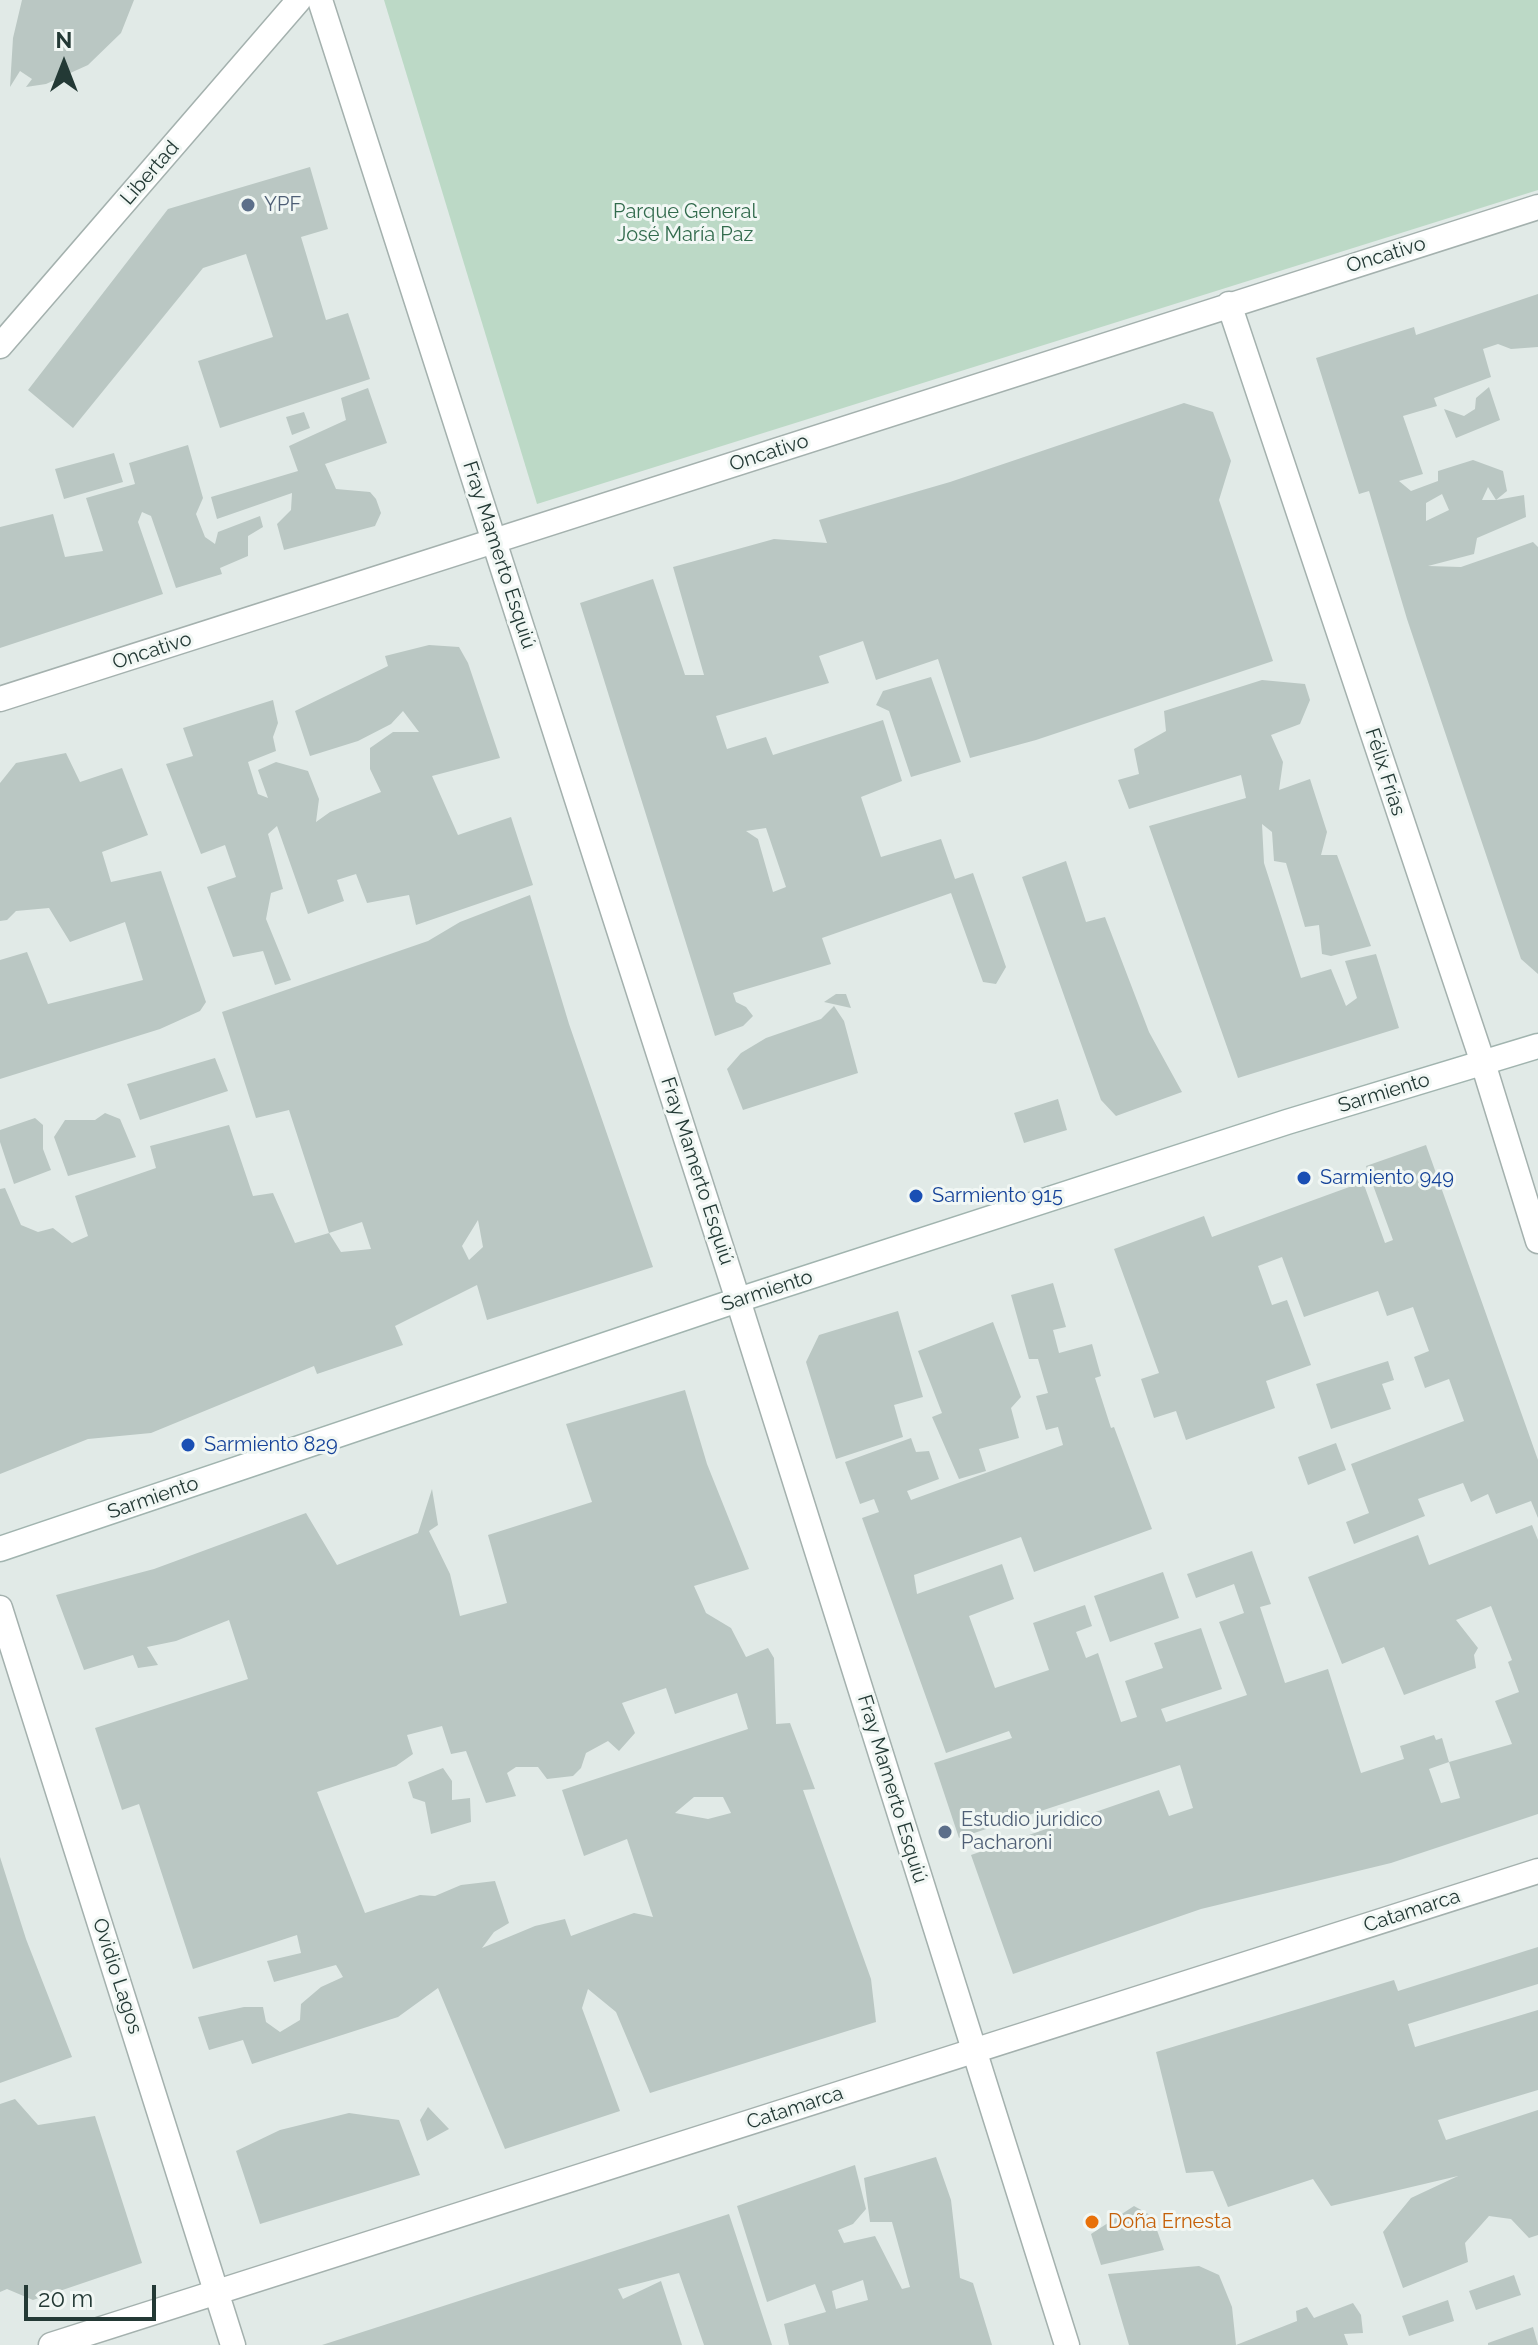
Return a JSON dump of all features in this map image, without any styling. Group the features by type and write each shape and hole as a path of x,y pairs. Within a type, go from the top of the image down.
{"street":[{"name":"Libertad","path":"0,346 299,0"},
{"name":"Fray Mamerto Esquiú","path":"320,0 738,1300 1067,2345"},
{"name":"Oncativo","path":"0,699 1538,207"},
{"name":"Félix Frías","path":"1229,304 1483,1063 1538,1241"},
{"name":"Sarmiento","path":"0,1549 738,1300 1287,1122 1538,1046"},
{"name":"Ovidio Lagos","path":"0,1608 233,2345"},
{"name":"Catamarca","path":"51,2345 1538,1871"}],"green space":[{"name":"Parque General José María Paz","path":"384,0 1538,0 1538,190 537,504"}],"building":[{"path":"22,0 134,0 121,33 88,65 46,84 26,87 32,79 20,71 10,87 13,38"},
{"path":"310,167 328,229 301,237 326,320 348,313 370,379 220,428 198,361 273,337 246,254 203,268 73,428 28,390 168,209"},
{"path":"1538,294 1538,347 1511,349 1498,344 1483,349 1491,377 1434,398 1437,406 1403,416 1423,474 1399,481 1411,491 1438,481 1438,471 1473,460 1503,471 1507,491 1496,500 1524,495 1526,517 1477,538 1474,554 1428,566 1461,567 1533,542 1538,547 1538,974 1521,959 1407,619 1369,491 1359,494 1316,358 1414,327 1416,335","holes":["1488,487 1496,500 1482,500","1442,494 1449,510 1426,521 1426,503"]},
{"path":"1489,387 1500,420 1456,438 1444,409 1464,416 1475,409 1476,398"},
{"path":"368,388 387,443 325,464 336,489 370,492 376,499 381,513 375,526 284,550 277,524 291,510 292,493 217,519 211,497 298,471 289,446 346,420 341,398"},
{"path":"1184,403 1213,412 1231,461 1219,500 1273,661 1036,740 970,758 938,659 876,680 863,641 819,656 829,683 716,716 727,749 766,737 773,755 883,720 902,781 861,797 881,857 941,839 955,879 973,873 1006,967 996,984 983,982 951,893 822,938 831,964 733,993 736,1002 746,1007 753,1016 743,1026 715,1036 580,603 653,579 685,675 704,675 673,567 774,539 827,543 819,520 950,482","holes":["766,828 786,887 773,892 758,839 746,831"]},
{"path":"304,412 310,428 292,435 286,417"},
{"path":"188,445 203,498 196,514 205,537 215,544 218,532 260,516 263,527 248,536 248,556 220,568 222,574 176,588 151,516 142,512 138,522 163,594 0,648 0,527 53,514 65,557 103,551 86,498 135,484 129,463"},
{"path":"114,453 123,482 64,499 55,469"},
{"path":"429,645 459,647 468,663 500,758 432,776 458,835 511,817 533,885 416,925 409,895 367,903 356,874 337,880 344,901 308,914 277,826 268,834 283,889 271,893 266,919 291,980 275,985 263,951 233,957 207,887 236,877 225,845 201,854 166,764 193,756 183,728 273,700 278,723 273,737 276,751 248,762 258,794 268,798 258,770 276,762 308,771 319,799 316,822 330,812 381,792 370,769 370,748 393,732 419,732 403,711 391,724 358,741 310,756 295,711 388,666 385,656"},
{"path":"931,677 961,762 911,777 889,711 876,705 883,691"},
{"path":"1262,680 1305,684 1310,700 1300,724 1271,735 1283,762 1279,790 1310,779 1327,832 1321,855 1337,855 1371,946 1331,956 1322,954 1319,925 1305,927 1286,863 1274,861 1272,832 1262,824 1264,863 1301,978 1331,969 1346,1006 1357,998 1345,961 1376,954 1399,1028 1238,1078 1149,826 1246,798 1241,775 1129,809 1118,780 1139,774 1134,749 1166,731 1164,711"},
{"path":"66,753 80,782 122,768 148,835 102,852 111,882 161,871 206,1002 200,1011 160,1029 0,1079 0,960 27,952 48,1004 143,980 125,922 70,942 49,908 16,911 7,920 0,921 0,783 16,763"},
{"path":"1066,861 1086,922 1105,917 1149,1032 1182,1092 1116,1116 1101,1100 1022,877"},
{"path":"530,895 569,1024 653,1267 487,1320 477,1285 395,1326 403,1345 317,1374 314,1366 151,1433 88,1439 0,1474 0,1189 5,1188 21,1225 38,1232 53,1228 72,1243 88,1236 75,1196 156,1168 150,1146 229,1125 253,1196 273,1193 295,1243 329,1233 289,1110 256,1118 222,1012 428,941 460,922","holes":["478,1220 483,1247 469,1260 462,1246","362,1222 371,1249 341,1252 329,1233"]},
{"path":"836,994 846,994 851,1008 824,1002"},
{"path":"834,1006 844,1021 858,1073 743,1110 727,1069 741,1053 766,1038 821,1019"},
{"path":"215,1058 228,1091 140,1120 127,1084"},
{"path":"1058,1099 1067,1130 1024,1143 1014,1113"},
{"path":"105,1113 120,1119 136,1157 68,1176 54,1137 65,1120 95,1120"},
{"path":"35,1118 43,1125 43,1149 51,1170 14,1184 0,1142 0,1130"},
{"path":"1426,1145 1538,1460 1538,1518 1531,1501 1496,1514 1488,1494 1471,1502 1463,1483 1418,1499 1425,1516 1354,1544 1346,1522 1369,1513 1351,1464 1464,1421 1449,1379 1425,1388 1414,1357 1429,1351 1413,1307 1387,1316 1378,1291 1304,1317 1282,1257 1258,1266 1272,1305 1287,1300 1311,1365 1266,1381 1275,1408 1186,1440 1176,1411 1154,1418 1141,1379 1159,1373 1114,1249 1204,1216 1212,1237 1363,1182 1385,1243 1393,1240 1366,1166"},
{"path":"1053,1283 1066,1327 1053,1330 1059,1353 1092,1344 1101,1376 1095,1378 1111,1428 1114,1427 1152,1529 1034,1572 1021,1537 914,1575 917,1594 1002,1564 1014,1599 969,1616 995,1688 1049,1670 1033,1623 1085,1605 1092,1626 1076,1632 1086,1658 1098,1653 1121,1722 1137,1717 1125,1681 1163,1668 1154,1643 1201,1628 1222,1689 1161,1709 1166,1722 1247,1695 1219,1622 1244,1613 1234,1584 1196,1598 1187,1574 1252,1551 1271,1604 1260,1607 1285,1683 1328,1669 1361,1773 1404,1759 1400,1746 1434,1735 1436,1740 1442,1738 1449,1762 1512,1744 1495,1701 1519,1692 1508,1662 1512,1660 1491,1606 1456,1620 1478,1648 1474,1655 1476,1668 1404,1695 1384,1647 1342,1664 1308,1577 1418,1535 1429,1565 1532,1525 1538,1540 1538,1814 1391,1863 1201,1909 1013,1974 971,1855 1159,1790 1169,1816 1193,1808 1180,1765 959,1838 934,1763 1012,1738 1009,1731 946,1753 862,1518 879,1512 874,1499 860,1504 845,1462 911,1438 916,1452 929,1451 939,1479 907,1491 911,1500 1063,1445 1058,1427 1046,1430 1036,1396 1048,1393 1038,1359 1029,1359 1011,1295","holes":["1449,1762 1460,1798 1441,1803 1429,1769"]},
{"path":"898,1311 923,1397 894,1405 903,1437 836,1459 806,1362 819,1335"},
{"path":"993,1322 1021,1397 1011,1408 1019,1438 979,1449 986,1471 959,1479 932,1417 942,1413 918,1351"},
{"path":"1388,1361 1394,1380 1382,1384 1391,1409 1331,1429 1316,1384"},
{"path":"685,1390 707,1464 749,1569 694,1586 706,1613 731,1628 746,1657 768,1648 774,1658 776,1724 790,1723 815,1789 803,1790 871,1979 876,2022 650,2093 616,2012 588,1989 582,2008 620,2111 505,2149 438,1988 398,2017 252,2064 243,2040 209,2050 198,2017 244,2007 263,2007 266,2022 280,2032 300,2020 301,2004 321,1987 343,1977 336,1965 274,1982 267,1961 301,1953 297,1935 193,1969 139,1804 122,1810 95,1728 248,1679 229,1620 176,1641 147,1647 158,1665 138,1668 133,1655 84,1670 56,1595 154,1569 306,1513 337,1565 418,1533 432,1489 438,1525 429,1531 450,1574 460,1616 507,1603 488,1535 592,1502 566,1424","holes":["666,1688 675,1714 737,1693 748,1729 562,1790 584,1856 627,1839 653,1917 634,1913 571,1936 565,1919 535,1926 482,1948 494,1932 509,1923 495,1881 461,1885 435,1896 420,1895 365,1913 317,1792 396,1766 413,1754 407,1735 442,1726 451,1754 466,1751 486,1803 516,1796 507,1773 516,1767 538,1767 547,1779 573,1776 581,1768 586,1753 608,1741 619,1751 635,1733 622,1703","694,1797 723,1797 731,1813 708,1819 675,1813"]},
{"path":"1336,1443 1346,1470 1308,1485 1298,1457"},
{"path":"1163,1572 1179,1618 1110,1642 1094,1596"},
{"path":"443,1768 452,1781 452,1800 470,1798 471,1822 431,1834 425,1802 413,1798 408,1782"},
{"path":"0,1857 26,1939 72,2057 0,2083"},
{"path":"1538,1947 1538,1984 1408,2024 1415,2047 1538,2010 1538,2090 1438,2120 1446,2140 1538,2110 1538,2235 1529,2238 1511,2219 1489,2216 1465,2243 1468,2262 1403,2288 1383,2232 1411,2198 1458,2176 1331,2206 1313,2179 1228,2207 1213,2171 1186,2173 1156,2052 1394,1980 1398,1991"},
{"path":"15,2099 38,2125 95,2116 142,2263 33,2300 7,2289 0,2292 0,2104"},
{"path":"428,2107 449,2129 427,2141 420,2120"},
{"path":"349,2113 399,2120 420,2175 260,2224 236,2151 280,2130"},
{"path":"936,2157 951,2200 960,2278 973,2283 992,2345 789,2345 784,2324 826,2312 815,2284 767,2302 737,2206 855,2165 866,2209 853,2224 838,2230 844,2243 875,2236 902,2289 910,2287 892,2222 870,2222 864,2178","holes":["863,2280 868,2300 836,2309 832,2291"]},
{"path":"1134,2206 1152,2216 1164,2250 1101,2265 1091,2234"},
{"path":"729,2214 772,2345 704,2345 679,2273 618,2289 623,2299 661,2281 682,2345 322,2345"},
{"path":"1199,2266 1219,2275 1232,2307 1236,2345 1129,2345 1108,2274"},
{"path":"1514,2275 1521,2295 1476,2310 1469,2291"},
{"path":"1448,2300 1454,2321 1409,2336 1402,2316"},
{"path":"1353,2303 1361,2315 1363,2333 1344,2334 1348,2345 1236,2345 1297,2321 1296,2311 1307,2307 1314,2318"},
{"path":"1533,2327 1538,2345 1488,2345 1488,2343"}],"place":[{"name":"YPF","path":"248,205"},
{"name":"Sarmiento 949","path":"1304,1178"},
{"name":"Sarmiento 915","path":"916,1196"},
{"name":"Sarmiento 829","path":"188,1445"},
{"name":"Estudio juridico Pacharoni","path":"945,1832"},
{"name":"Doña Ernesta","path":"1092,2222"}]}
